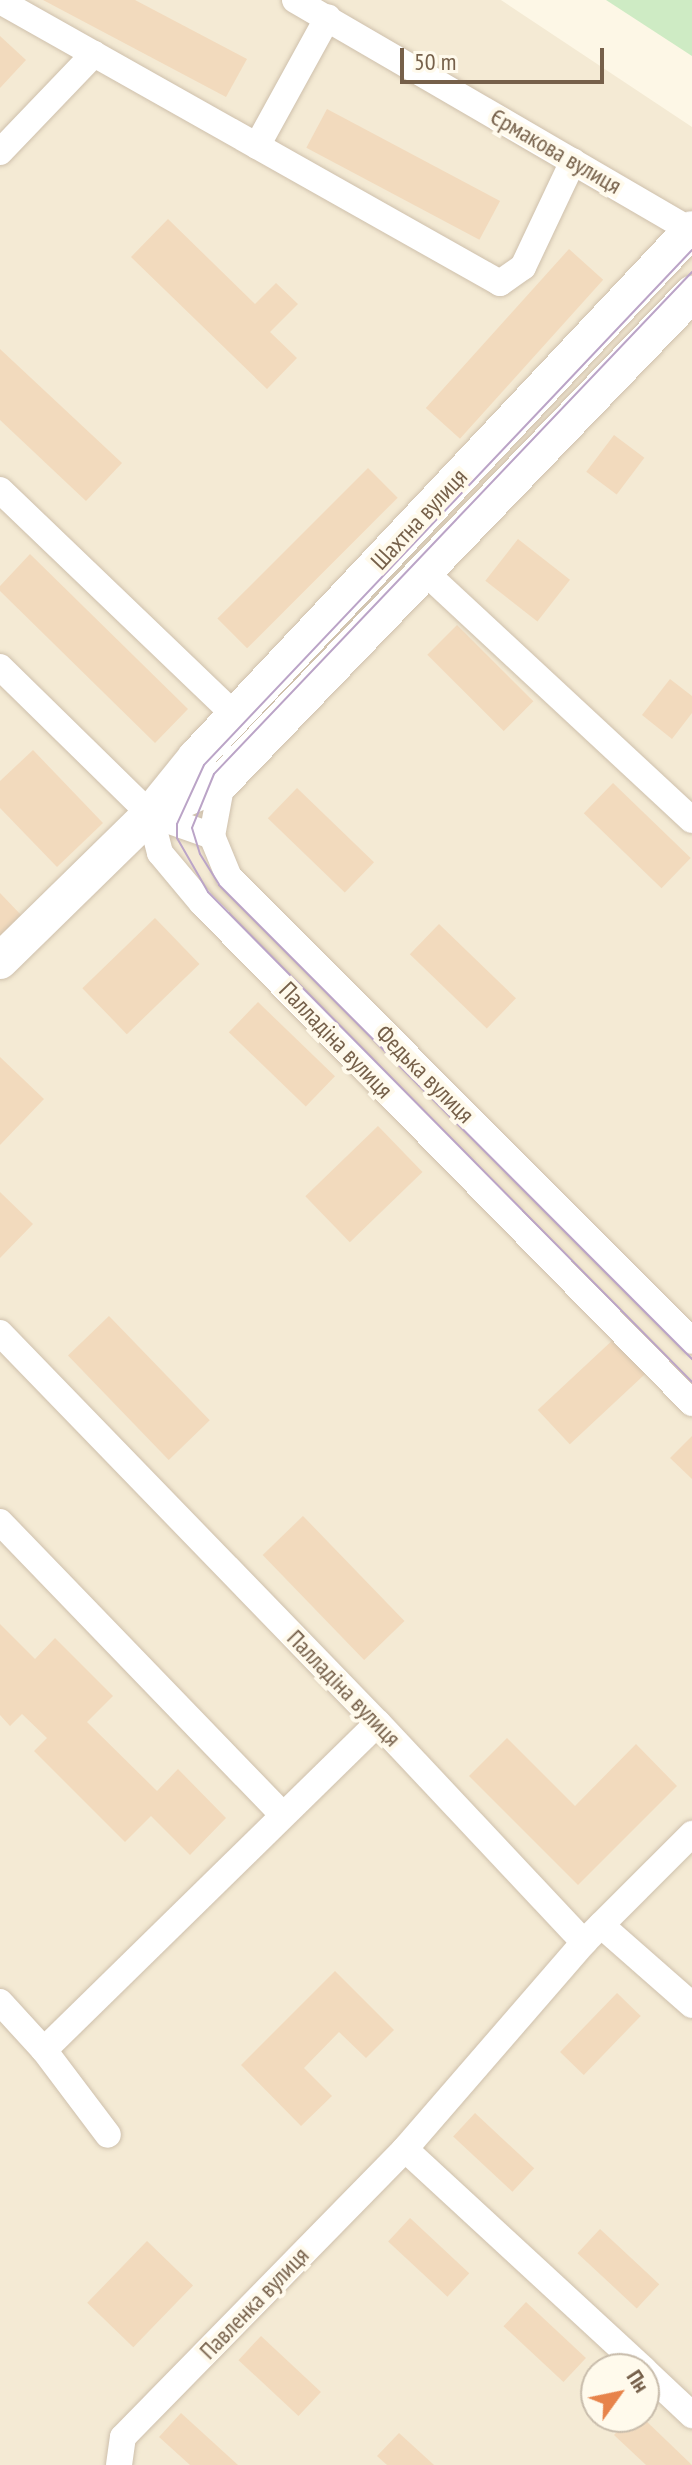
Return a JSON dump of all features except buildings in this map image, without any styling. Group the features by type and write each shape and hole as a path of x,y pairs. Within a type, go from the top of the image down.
{"main road":[{"name":"Шахтна вулиця","path":"0,961 150,814 235,715 691,230"},
{"name":"Шахтна вулиця","path":"150,814 222,782 692,294"}],"street":[{"name":"Єрмакова вулиця","path":"295,0 691,230"},
{"path":"0,1 500,283 523,267 573,161"},
{"path":"257,146 328,17"},
{"path":"0,152 94,54"},
{"path":"0,490 235,715"},
{"path":"425,572 692,820"},
{"path":"0,667 150,814 212,836 222,782"},
{"name":"Палладіна вулиця","path":"150,814 160,853 202,903 692,1403"},
{"name":"Федька вулиця","path":"212,836 229,877 692,1341"},
{"name":"Палладіна вулиця","path":"0,1333 378,1723 593,1934"},
{"path":"0,1522 283,1815"},
{"path":"44,2050 378,1723"},
{"name":"Павленка вулиця","path":"119,2465 123,2437 405,2149 593,1934 692,1834"},
{"path":"593,1934 692,2005"},
{"path":"0,2002 44,2050 108,2135"},
{"path":"405,2149 625,2353"},
{"path":"660,2386 692,2415"}],"shaded area":[{"path":"0,0 501,0 692,127 692,2465 0,2465"}],"green space":[{"path":"606,0 692,0 692,56"}],"tram line":[{"path":"692,250 204,765 177,824 177,838 208,892 692,1382"},
{"path":"692,272 214,774 192,828 200,854 219,885 692,1359"}]}
